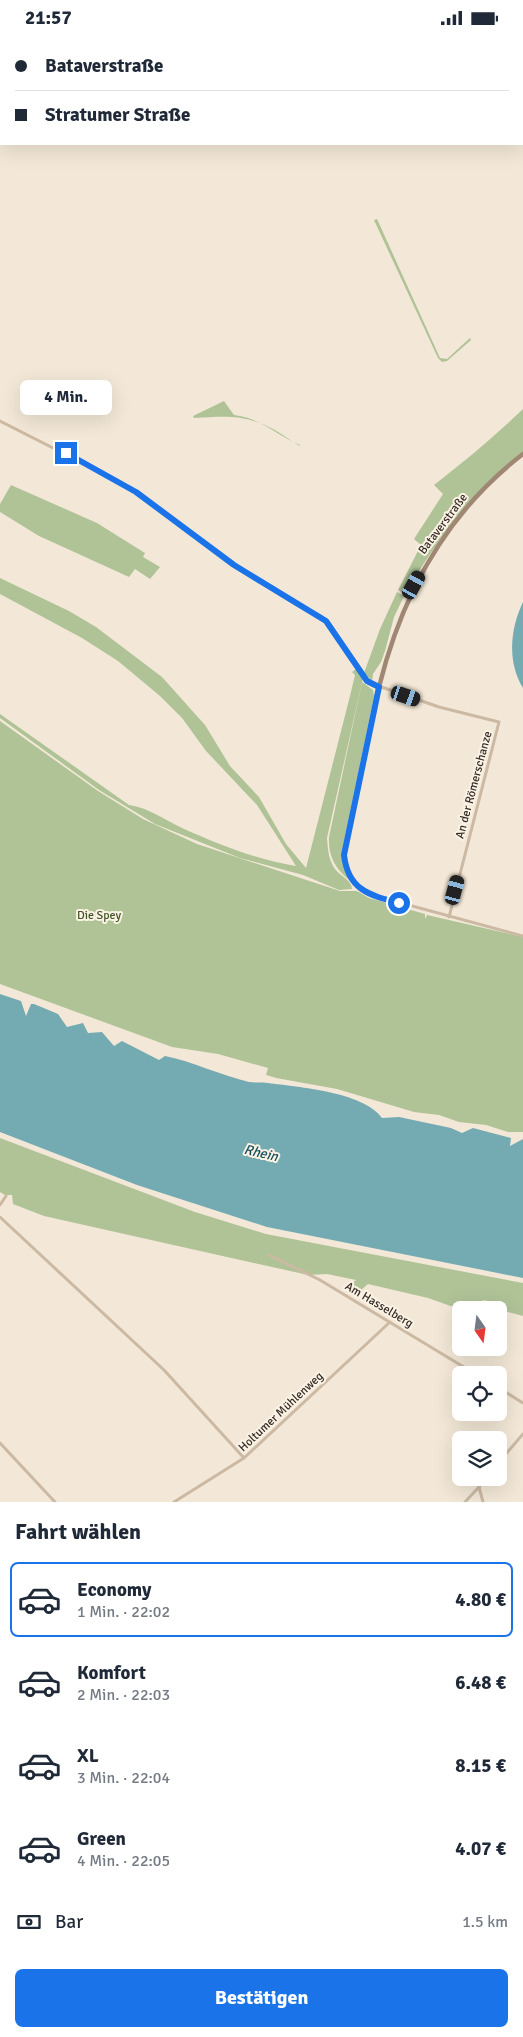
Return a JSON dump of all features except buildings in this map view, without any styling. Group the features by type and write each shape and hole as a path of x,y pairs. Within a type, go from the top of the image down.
{"street":[{"path":"0,421 80,460 128,487 161,509 234,565 296,604 320,616 330,626 340,644 367,681 379,687"},
{"name":"Bataverstraße","path":"523,454 472,501 436,547 404,606 386,656 344,848 347,871 354,883 368,894 449,917 523,935"},
{"name":"An der Römerschanze","path":"379,687 439,707 500,722 449,917"},
{"path":"0,1205 6,1196"},
{"path":"0,1217 164,1371 244,1458"},
{"name":"Am Hasselberg","path":"269,1255 313,1276 462,1366"},
{"name":"Holtumer Mühlenweg","path":"174,1502 244,1458 390,1322"},
{"path":"507,1393 523,1403"},
{"path":"507,1453 523,1434"},
{"path":"0,1443 55,1502"},
{"path":"465,1502 479,1487"},
{"path":"479,1487 483,1502"}],"green space":[{"path":"377,219 440,358 447,359 470,338 471,340 447,361 442,362 438,358 374,220"},
{"path":"224,401 234,415 261,423 235,417 194,418 193,416"},
{"path":"523,409 523,452 487,483 457,517 430,554 405,594 398,590 421,545 414,539 443,494 434,485 480,448"},
{"path":"261,423 273,429 293,442 284,437"},
{"path":"11,485 97,523 145,553 143,557 160,567 150,579 135,569 129,577 39,536 0,512 0,504"},
{"path":"0,578 69,611 96,627 162,677 205,725 230,766 259,797 286,844 306,868 355,675 352,672 357,668 363,678 327,838 331,861 337,871 350,883 352,889 339,890 303,875 240,858 155,824 99,790 0,718 0,714 129,805 150,811 182,828 238,851 296,866 257,805 206,751 182,718 160,696 118,661 82,638 0,594"},
{"path":"397,592 404,596 394,617 385,651 381,662 373,674 372,681 364,673 380,629"},
{"path":"362,682 373,690 374,696 343,846 343,864 349,880 333,861 329,837"},
{"name":"Die Spey","path":"0,721 98,791 143,819 197,844 340,891 357,891 369,898 425,914 425,919 427,915 523,937 523,1132 508,1132 486,1125 459,1122 439,1115 414,1112 337,1089 276,1078 266,1075 268,1068 218,1054 172,1047 0,984"},
{"path":"0,1138 195,1212 266,1234 523,1283 523,1316 508,1312 508,1301 452,1301 452,1306 428,1298 368,1284 360,1291 351,1284 356,1280 327,1274 308,1275 44,1216 13,1204 12,1195 5,1195 0,1192"}],"water":[{"path":"523,602 523,688 514,667 512,645 515,623"},
{"name":"Rhein","path":"0,994 21,1001 26,1016 31,1004 34,1004 58,1014 67,1027 83,1023 88,1033 102,1032 114,1046 122,1041 159,1060 165,1056 249,1082 329,1092 361,1102 373,1109 382,1118 399,1117 451,1128 462,1133 473,1128 511,1138 510,1146 523,1139 523,1278 267,1227 137,1185 0,1132"}],"route":[{"path":"66,453 136,492 234,565 296,604 320,616 330,626 340,644 367,681 379,687 344,855 349,876 359,888 378,898 399,903"}]}
